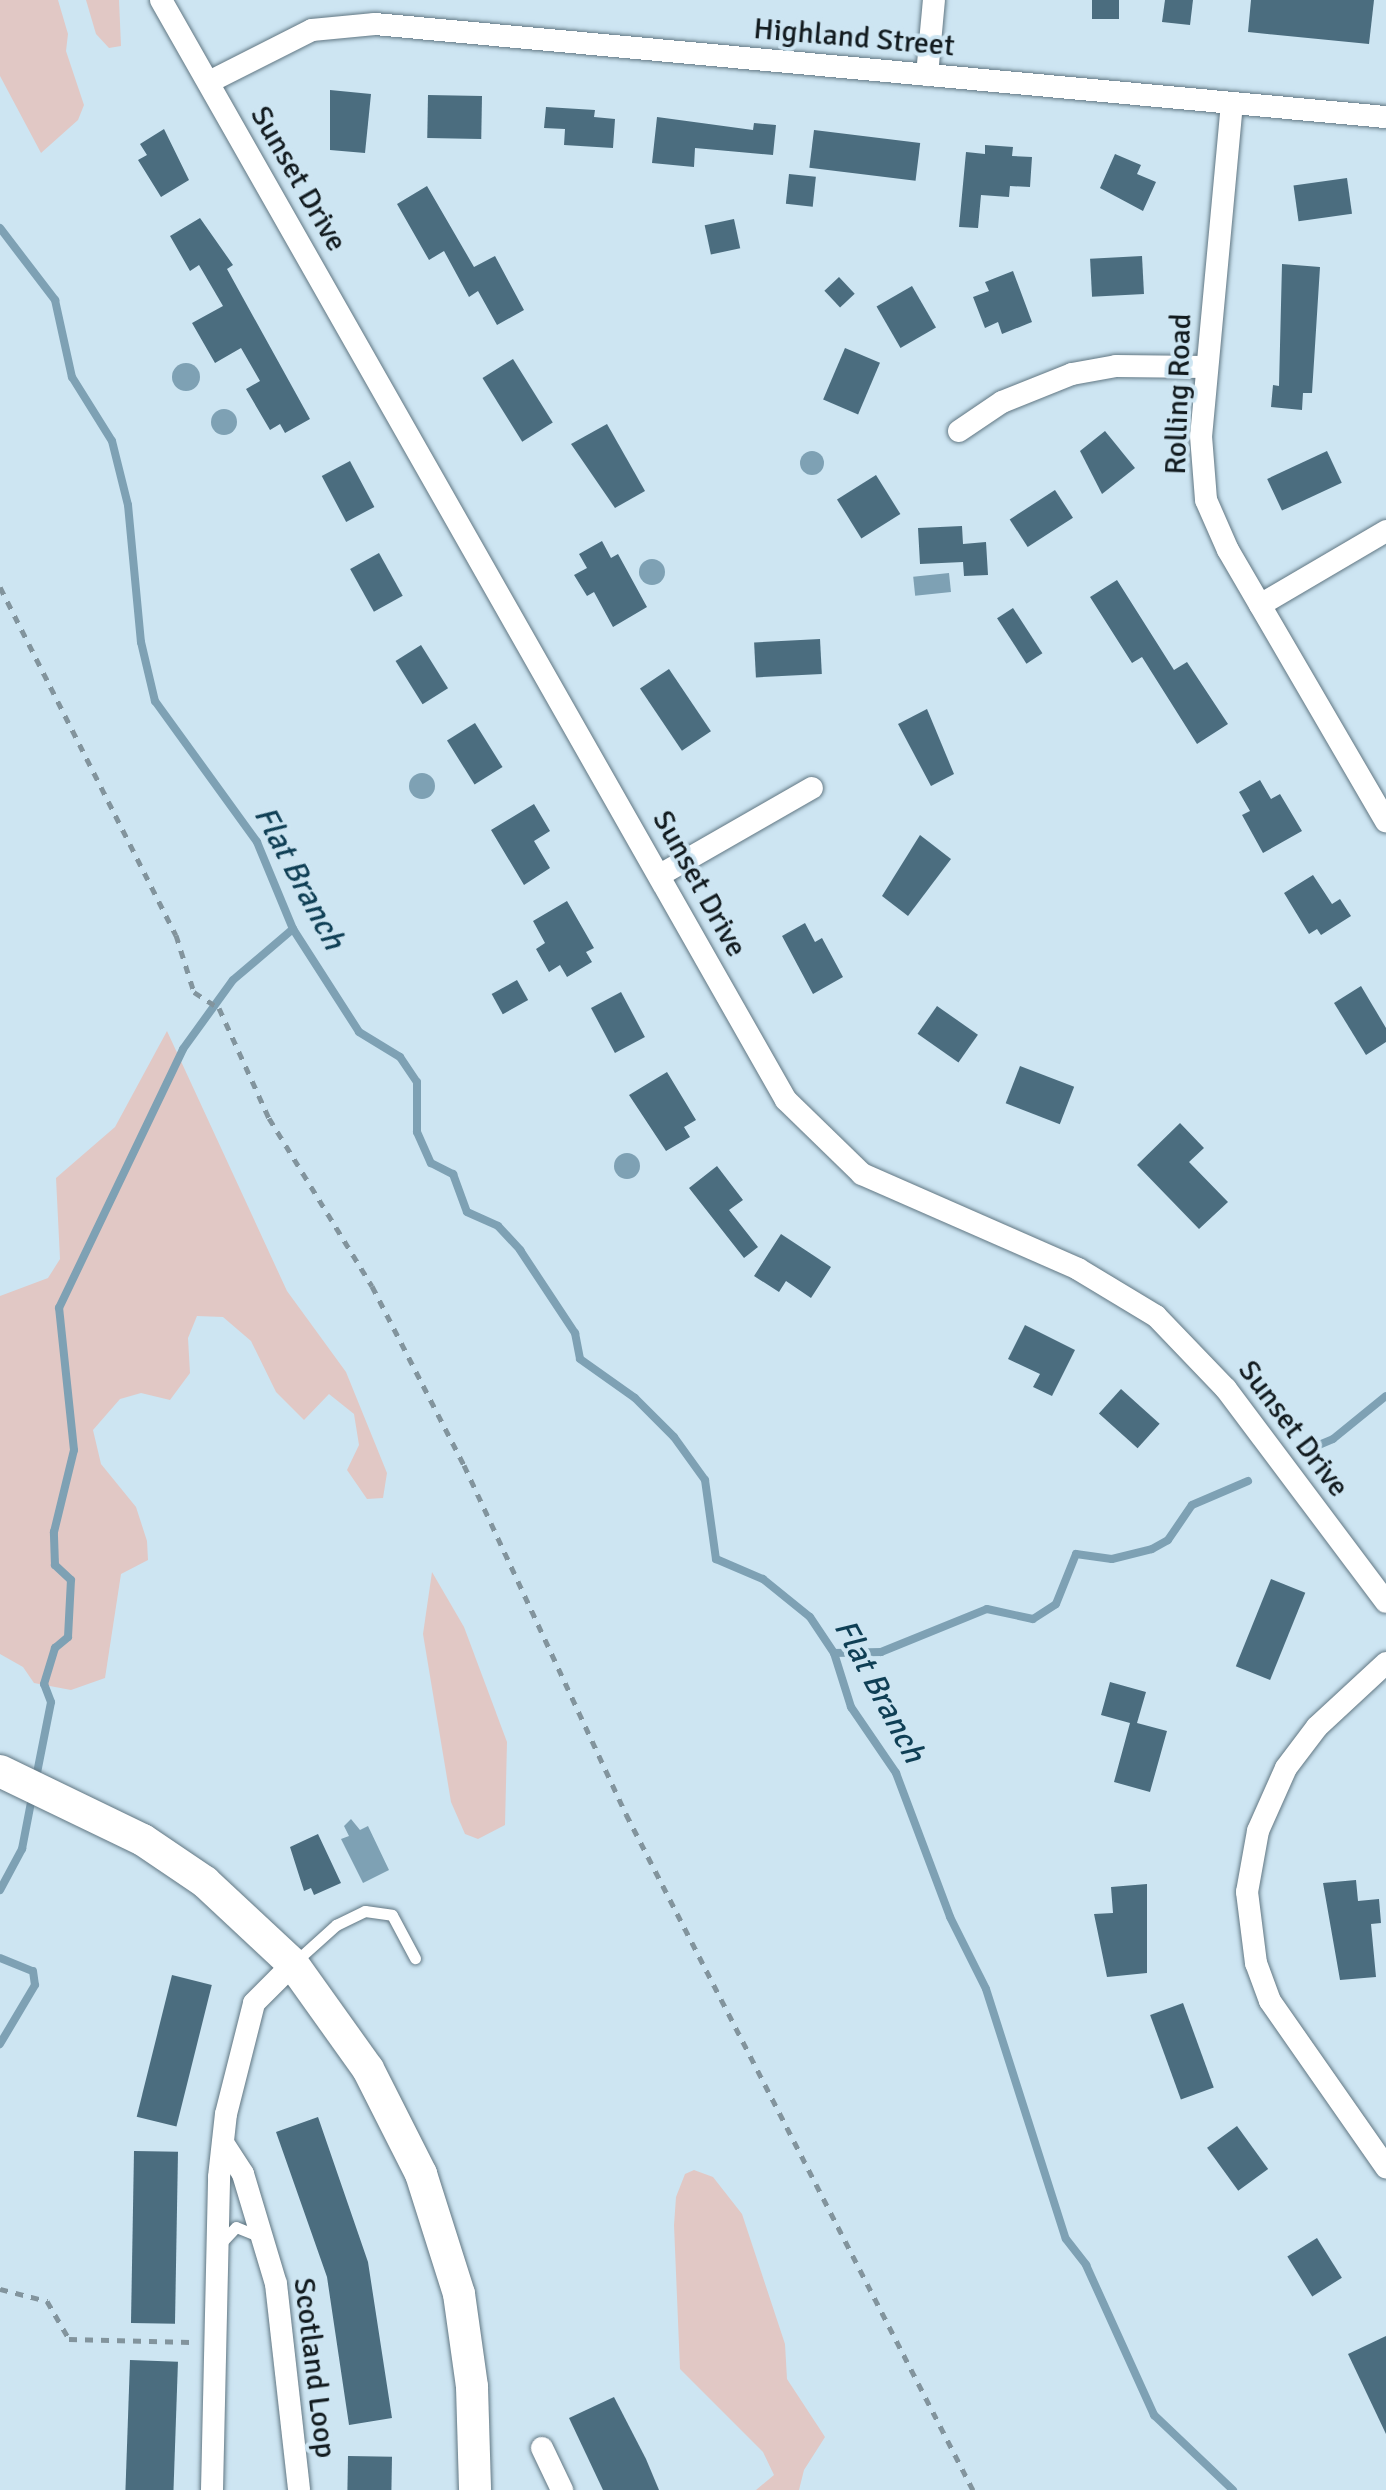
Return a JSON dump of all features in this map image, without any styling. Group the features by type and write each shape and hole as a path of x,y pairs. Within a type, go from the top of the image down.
{"street":[{"name":"Sunset Drive","path":"161,0 786,1100 829,1149 897,1194 1064,1262 1156,1316 1226,1388 1386,1602"},
{"path":"927,75 934,0"},
{"name":"Highland Street","path":"209,82 288,38 359,24 1386,118"},
{"name":"Rolling Road","path":"1232,103 1206,367 1201,452 1206,500 1260,605 1386,821"},
{"path":"959,431 1002,402 1072,374 1116,366 1206,367"},
{"path":"1260,605 1386,531"},
{"path":"660,875 812,788"},
{"path":"1386,1663 1318,1727 1286,1768 1258,1831 1247,1892 1256,1963 1270,2001 1386,2167"},
{"path":"0,1771 99,1818 205,1882 293,1964 368,2069 442,2230 472,2387 474,2490"},
{"path":"212,2490 223,2143 254,2003 293,1964"},
{"name":"Scotland Loop","path":"223,2143 243,2174 284,2324 299,2490"},
{"path":"542,2448 562,2490"}],"lane":[{"path":"293,1964 336,1925 366,1910 392,1915 415,1958"},
{"path":"217,2250 228,2233 243,2227 267,2251"}],"path":[{"path":"0,588 176,935 194,992 219,1008 269,1118 372,1286 464,1465 626,1814 973,2490"},
{"path":"0,2289 46,2302 69,2339 214,2344"}],"shaded area":[{"path":"0,0 58,0 68,34 66,51 84,105 78,120 41,153 0,76"},
{"path":"86,0 119,0 121,46 109,48 96,34"},
{"path":"167,1031 287,1291 346,1372 387,1473 383,1498 367,1499 347,1470 359,1445 354,1414 329,1394 304,1420 276,1392 251,1341 223,1317 197,1316 188,1338 190,1373 170,1400 141,1393 120,1399 93,1430 101,1464 136,1507 147,1541 148,1560 121,1574 105,1678 71,1690 34,1683 23,1667 0,1654 0,1296 48,1278 60,1259 56,1178 115,1127"},
{"path":"432,1572 464,1627 507,1742 505,1825 478,1839 465,1834 451,1802 423,1634"},
{"path":"694,2170 713,2177 742,2214 785,2344 787,2379 825,2437 804,2470 799,2490 756,2490 774,2475 763,2452 680,2369 674,2225 676,2197 685,2174"}],"water":[{"path":"186,363 196,367 200,377 196,387 186,391 176,387 172,377 176,367"},
{"path":"224,409 233,413 237,422 233,431 224,435 215,431 211,422 215,413"},
{"path":"812,451 821,454 821,472 812,475 803,472 800,463 803,454"},
{"path":"652,559 662,562 662,582 652,585 642,582 639,572 642,562"},
{"path":"949,573 951,592 915,596 913,577"},
{"path":"422,773 431,777 435,786 431,795 422,799 413,795 409,786 413,777"},
{"path":"627,1153 636,1157 640,1166 636,1175 627,1179 618,1175 614,1166 618,1157"},
{"path":"351,1819 360,1830 368,1826 389,1870 363,1883 341,1839 349,1836 344,1826"}],"building":[{"path":"1092,0 1119,0 1119,19 1092,19"},
{"path":"1165,0 1193,0 1190,25 1162,22"},
{"path":"1251,0 1374,0 1369,44 1248,32"},
{"path":"330,90 371,94 365,153 330,150"},
{"path":"428,95 482,96 481,139 427,138"},
{"path":"546,107 595,110 594,117 615,119 613,148 564,145 565,129 544,128"},
{"path":"657,117 753,130 754,123 776,125 773,155 695,148 694,167 652,163"},
{"path":"164,129 189,180 161,197 138,160 147,155 140,144"},
{"path":"814,130 920,143 916,181 809,168"},
{"path":"985,145 1013,147 1012,156 1032,157 1030,187 1010,186 1009,197 981,195 978,228 959,227 966,152 985,154"},
{"path":"1115,154 1141,165 1137,174 1156,182 1143,211 1100,188"},
{"path":"789,174 816,177 813,207 786,204"},
{"path":"1347,178 1352,214 1299,221 1294,186"},
{"path":"427,186 474,267 495,256 524,310 497,325 478,291 469,297 444,251 429,260 397,204"},
{"path":"200,218 233,265 227,269 310,419 285,433 280,424 270,430 246,389 260,381 241,348 215,363 192,323 223,306 199,265 190,271 170,236"},
{"path":"734,219 740,248 711,255 705,225"},
{"path":"1142,256 1144,294 1092,297 1090,259"},
{"path":"1282,264 1320,267 1312,393 1303,393 1302,410 1271,407 1273,385 1279,386"},
{"path":"1013,271 1032,322 1002,334 998,322 985,328 973,297 989,291 985,282"},
{"path":"839,277 855,294 840,307 824,291"},
{"path":"912,286 936,328 900,348 876,306"},
{"path":"845,348 880,363 858,414 823,400"},
{"path":"513,359 553,423 522,442 482,378"},
{"path":"607,424 645,491 615,508 571,444"},
{"path":"1105,431 1135,468 1102,494 1080,451"},
{"path":"1327,451 1342,483 1282,511 1267,479"},
{"path":"350,461 374,507 346,522 322,476"},
{"path":"876,475 900,514 861,538 837,499"},
{"path":"1055,490 1073,518 1028,547 1010,519"},
{"path":"962,526 963,544 986,542 988,575 964,576 963,562 920,564 918,528"},
{"path":"602,541 611,558 618,554 647,607 613,627 594,592 587,596 574,575 587,568 579,554"},
{"path":"379,553 403,596 374,612 350,569"},
{"path":"1117,580 1174,670 1187,662 1228,724 1197,744 1142,657 1132,663 1090,597"},
{"path":"1013,608 1042,653 1026,664 997,618"},
{"path":"820,639 822,674 756,677 754,642"},
{"path":"421,645 448,688 423,704 396,661"},
{"path":"669,669 711,731 682,751 640,689"},
{"path":"927,709 954,774 931,786 898,724"},
{"path":"475,723 503,767 475,785 447,740"},
{"path":"1260,780 1271,799 1280,794 1302,831 1263,853 1242,815 1250,811 1239,792"},
{"path":"534,804 550,831 534,841 550,868 524,885 491,830"},
{"path":"920,835 951,859 908,916 882,896"},
{"path":"1313,875 1332,904 1340,899 1351,916 1321,935 1317,929 1309,934 1284,893"},
{"path":"567,901 594,948 586,952 592,962 567,977 560,965 549,972 536,949 545,943 533,921"},
{"path":"805,923 815,942 822,938 843,977 813,994 782,936"},
{"path":"517,980 528,1000 503,1014 492,994"},
{"path":"1361,986 1386,1028 1386,1042 1366,1055 1334,1003"},
{"path":"621,992 645,1037 615,1053 591,1008"},
{"path":"937,1006 978,1035 958,1063 917,1034"},
{"path":"1020,1066 1074,1087 1060,1124 1006,1103"},
{"path":"667,1072 696,1120 684,1127 690,1137 666,1151 629,1095"},
{"path":"1180,1123 1204,1148 1189,1162 1228,1202 1199,1229 1137,1165"},
{"path":"717,1166 743,1200 729,1210 758,1247 744,1258 689,1188"},
{"path":"781,1234 831,1267 811,1298 786,1281 779,1292 754,1276"},
{"path":"1025,1325 1075,1350 1052,1396 1033,1387 1040,1374 1008,1359"},
{"path":"1121,1389 1160,1424 1138,1448 1099,1414"},
{"path":"1271,1579 1305,1593 1270,1680 1236,1666"},
{"path":"1110,1682 1146,1692 1137,1723 1167,1731 1150,1792 1114,1782 1130,1723 1101,1715"},
{"path":"318,1834 341,1883 314,1895 311,1888 304,1891 290,1847"},
{"path":"1356,1880 1358,1901 1379,1899 1381,1923 1371,1924 1376,1977 1340,1980 1323,1883"},
{"path":"1147,1884 1147,1973 1107,1977 1094,1914 1113,1913 1111,1887"},
{"path":"172,1975 212,1985 176,2127 137,2117"},
{"path":"1183,2003 1214,2088 1181,2100 1150,2015"},
{"path":"318,2117 368,2262 392,2418 349,2425 327,2277 276,2132"},
{"path":"1237,2126 1268,2169 1238,2191 1207,2148"},
{"path":"134,2151 178,2152 175,2324 131,2323"},
{"path":"1317,2238 1342,2278 1312,2296 1287,2257"},
{"path":"1386,2336 1386,2434 1348,2354"},
{"path":"130,2360 178,2362 173,2490 125,2490"},
{"path":"614,2397 659,2490 603,2490 569,2418"},
{"path":"348,2456 392,2457 391,2490 347,2490"}],"waterway":[{"name":"Flat Branch","path":"0,228 55,300 72,377 112,441 128,505 141,642 155,701 257,842 293,929 359,1032 400,1057 417,1082 417,1132 431,1163 453,1174 467,1212 498,1226 520,1250 575,1333 580,1359 635,1398 674,1437 705,1480 716,1559 763,1579 810,1617 834,1653 851,1707 896,1773 950,1917 986,1989 1066,2239 1086,2265 1154,2415 1233,2490"},
{"path":"36,1778 51,1702 44,1684 55,1648 68,1637 71,1580 55,1565 54,1532 74,1450 59,1308 183,1049 233,980 293,929"},
{"path":"1307,1450 1333,1439 1386,1396"},
{"path":"834,1653 881,1652 987,1609 1033,1619 1056,1604 1076,1554 1112,1559 1152,1549 1168,1540 1192,1505 1248,1481"},
{"path":"0,1890 22,1849 32,1797"},
{"path":"0,1958 33,1971 35,1985 0,2044"}]}
